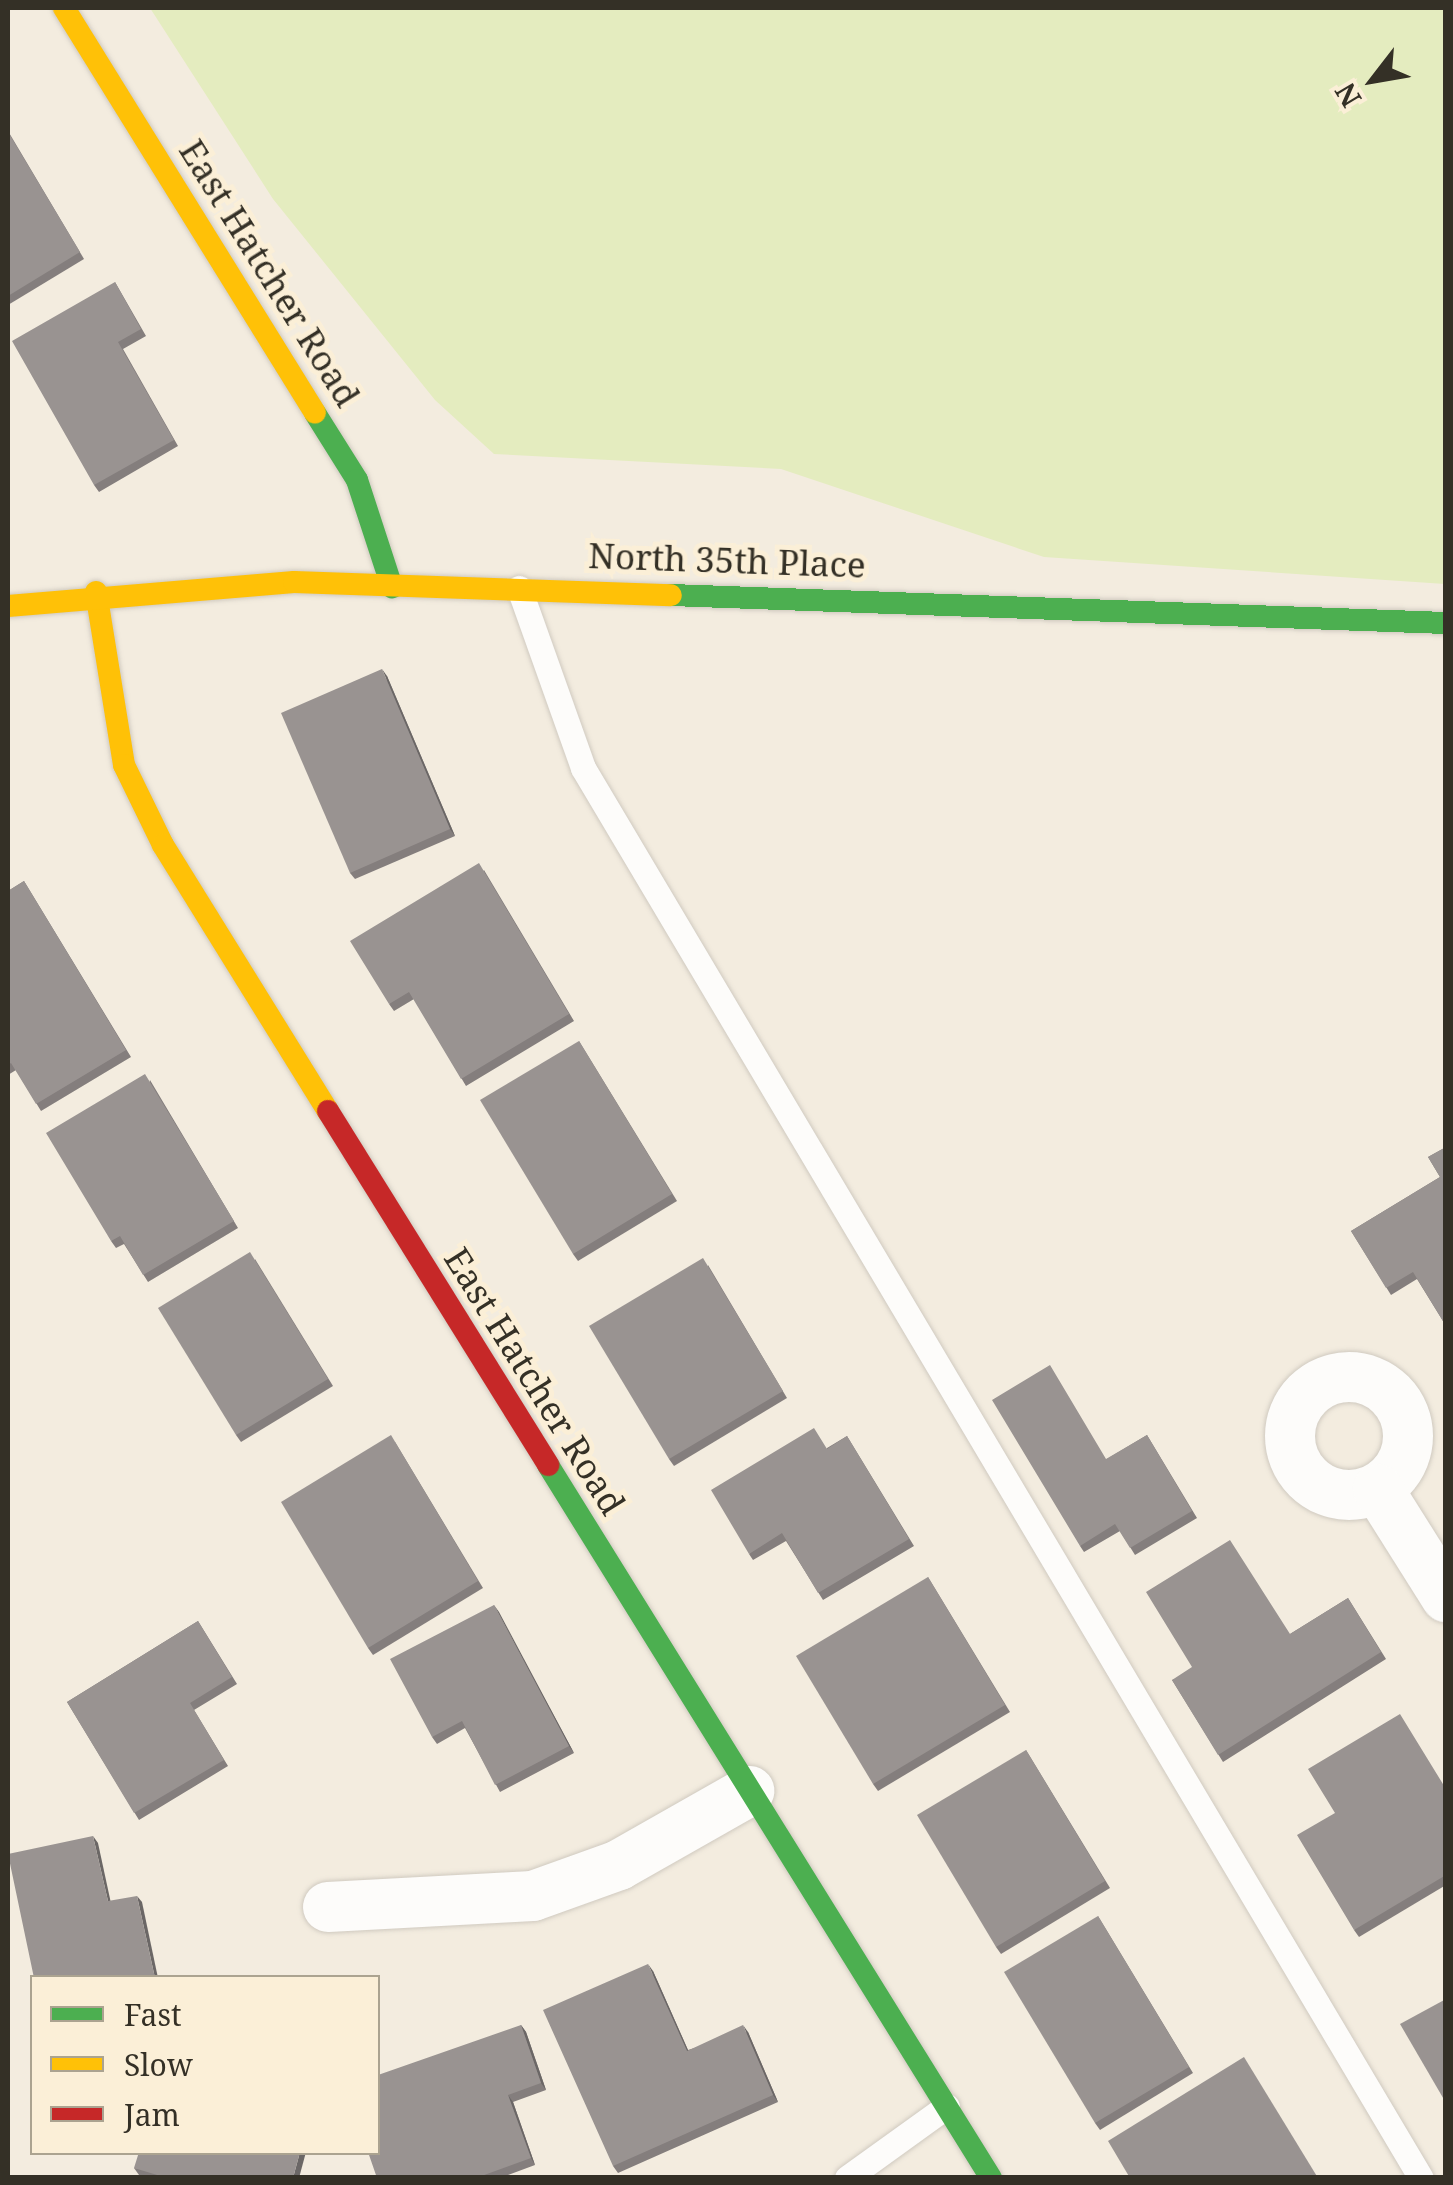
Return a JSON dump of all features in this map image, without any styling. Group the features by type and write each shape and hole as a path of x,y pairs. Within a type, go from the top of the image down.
{"street":[{"name":"East Hatcher Road","path":"64,8 357,480 392,587"},
{"name":"North 35th Place","path":"8,606 96,592 518,588 1446,623"},
{"name":"East Hatcher Road","path":"96,592 124,764 163,844 991,2178"},
{"path":"1378,1490 1446,1597"},
{"path":"328,1907 533,1896 619,1865 749,1791"}],"lane":[{"path":"518,588 583,768 1421,2178"},
{"path":"846,2178 948,2106"}],"green space":[{"path":"150,8 1445,8 1445,584 1044,557 781,469 494,454 435,400 273,199"}],"building":[{"path":"8,132 80,252 8,296"},
{"path":"115,282 141,329 118,342 174,440 94,485 12,341"},
{"path":"382,669 450,829 350,873 281,713"},
{"path":"479,863 569,1014 461,1079 409,992 389,1004 350,941"},
{"path":"24,881 126,1050 36,1104 11,1063 8,1065 8,891"},
{"path":"579,1041 672,1194 573,1254 480,1100"},
{"path":"145,1074 234,1221 143,1275 120,1236 111,1241 46,1133"},
{"path":"1446,1147 1446,1326 1413,1272 1386,1288 1351,1231 1440,1177 1428,1157"},
{"path":"250,1252 328,1379 236,1435 158,1308"},
{"path":"703,1258 783,1391 669,1459 589,1326"},
{"path":"1050,1365 1106,1459 1147,1435 1192,1511 1130,1548 1115,1524 1080,1546 992,1400"},
{"path":"814,1428 827,1449 847,1436 909,1539 818,1593 782,1533 749,1554 711,1490"},
{"path":"391,1435 478,1581 368,1648 281,1502"},
{"path":"1230,1540 1290,1634 1348,1598 1381,1652 1218,1755 1172,1680 1192,1667 1146,1592"},
{"path":"928,1577 1005,1705 873,1784 796,1656"},
{"path":"494,1605 569,1746 495,1785 462,1721 432,1737 390,1659"},
{"path":"198,1621 232,1677 190,1703 224,1760 134,1813 67,1702"},
{"path":"1400,1714 1446,1789 1446,1875 1354,1930 1297,1835 1335,1813 1308,1769"},
{"path":"1026,1750 1105,1881 996,1947 917,1815"},
{"path":"93,1836 108,1901 137,1896 154,1975 33,1975 8,1854"},
{"path":"1098,1916 1189,2067 1095,2123 1004,1972"},
{"path":"648,1964 687,2051 743,2025 773,2095 613,2166 543,2010"},
{"path":"1446,1999 1446,2103 1400,2024"},
{"path":"521,2025 541,2083 508,2095 531,2158 476,2178 377,2178 369,2155 380,2155 380,2074"},
{"path":"1244,2057 1318,2178 1130,2178 1108,2141"},
{"path":"138,2155 299,2155 293,2178 167,2178 134,2168"}],"traffic: fast":[{"path":"315,413 357,480 392,587"},
{"path":"671,595 1446,623"},
{"path":"548,1465 991,2178"}],"traffic: slow":[{"path":"64,8 315,413"},
{"path":"8,606 294,582 671,595"},
{"path":"96,592 124,765 163,845 328,1111"}],"traffic: jam":[{"path":"328,1111 548,1465"}]}
